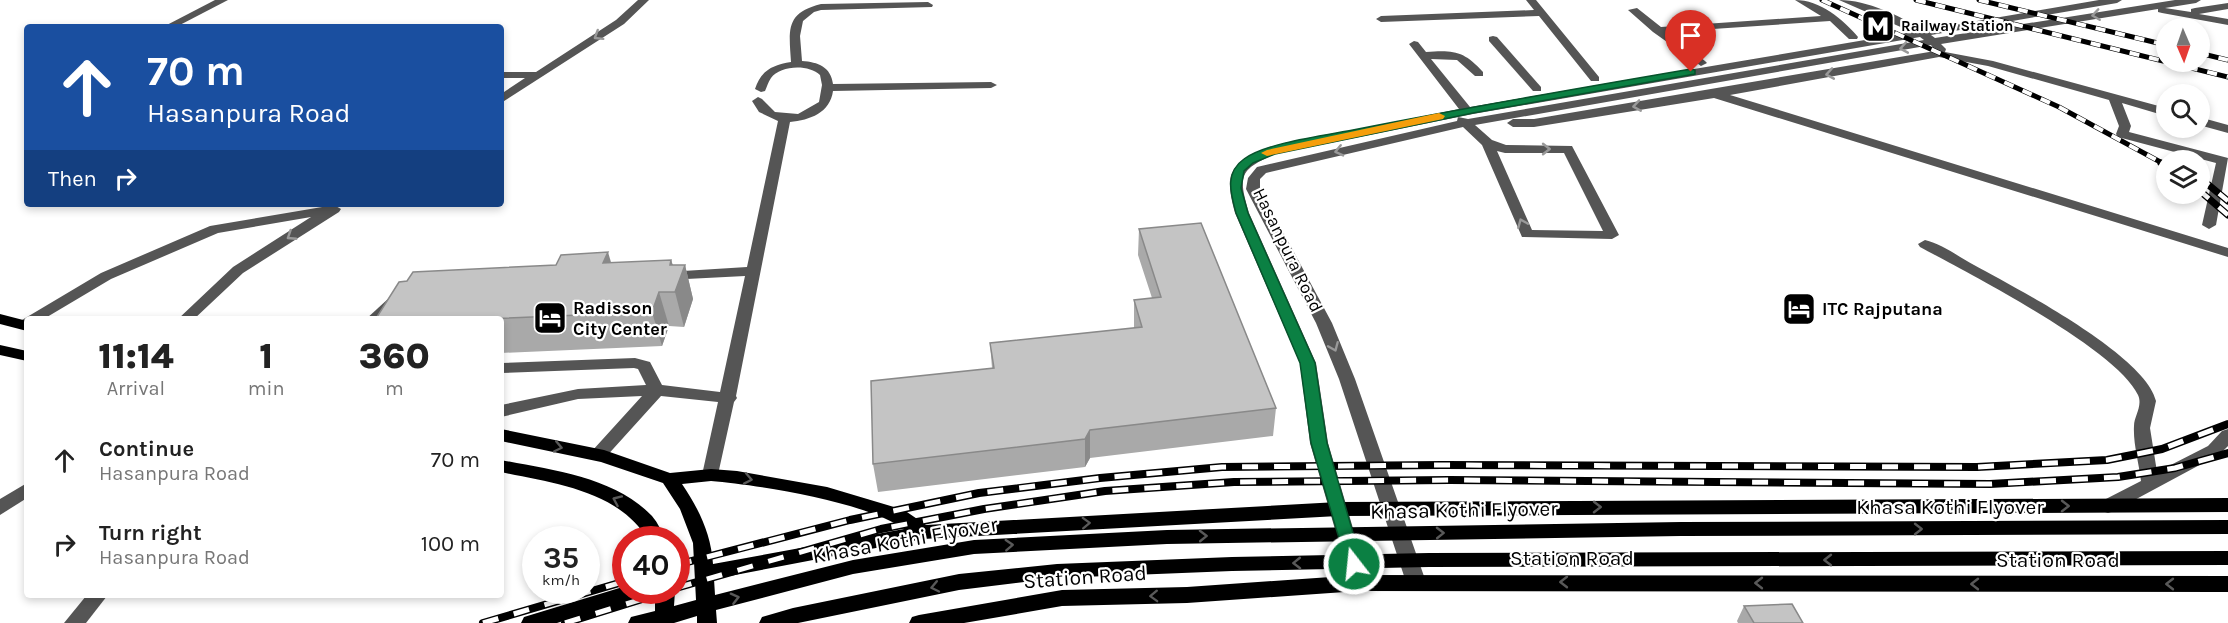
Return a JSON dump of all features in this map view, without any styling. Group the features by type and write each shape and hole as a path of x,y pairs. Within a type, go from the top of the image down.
{"main road":[{"path":"0,319 24,323"},
{"path":"1,350 24,355"},
{"path":"504,436 598,455 669,479 711,475 737,477 827,494 898,515 923,532"},
{"path":"504,467 577,483 625,503 651,526"},
{"path":"669,479 688,507 702,543 707,623"},
{"path":"704,573 923,532 1338,508 2228,505"},
{"name":"Khasa Kothi Flyover","path":"638,623 853,567 974,547 1167,537 1681,529 2228,527"},
{"path":"770,623 793,616 959,582 1057,571 1232,564 1440,560 2228,558"},
{"name":"Station Road","path":"919,623 1062,598 1187,595 1359,583 2228,584"},
{"path":"531,623 612,598"},
{"path":"664,623 665,604"}],"street":[{"path":"174,24 223,0"},
{"path":"504,97 620,22 644,0"},
{"path":"1531,0 1595,80"},
{"path":"1800,0 1833,18 1853,37"},
{"path":"1844,0 1908,26 1931,39 1941,49 1939,54"},
{"path":"1464,114 1504,104 2119,0 2228,22"},
{"name":"Hasanpura Road","path":"1359,583 1319,443 1308,363 1242,213 1235,188 1239,170 1249,161 1271,151 1464,114 1520,114 2058,20 2196,0"},
{"path":"797,66 796,25 800,14 805,11 821,7 928,5"},
{"path":"2183,13 2228,6"},
{"path":"1633,10 1747,104"},
{"path":"1381,19 1542,13"},
{"path":"1657,30 1833,18"},
{"path":"1464,114 1492,96 1698,64 1908,26"},
{"path":"1493,39 1537,89"},
{"path":"1414,45 1488,143 1527,234 1612,235 1568,149 1505,148 1488,143"},
{"path":"1464,114 1534,123 1734,91 1939,54 1989,63 2156,109"},
{"path":"1424,56 1457,55 1466,59 1479,74"},
{"path":"807,65 822,70 827,79 825,103 820,109 810,114 785,118 766,114 759,94 764,80 773,70 797,66 807,65"},
{"path":"1678,67 1715,94 2228,253"},
{"path":"504,75 537,75"},
{"path":"827,88 991,85"},
{"path":"2114,98 2125,126 2122,134 2226,162 2209,225"},
{"name":"Hasanpura Road","path":"1416,582 1351,389 1332,341 1254,189 1254,178 1262,170 1284,163 1464,114"},
{"path":"711,475 729,398 785,118"},
{"path":"2210,124 2228,129"},
{"path":"38,316 106,276 215,229 332,207"},
{"path":"187,316 238,270 335,207"},
{"path":"1925,244 2048,313 2138,380 2147,398 2142,426 2150,483"},
{"path":"649,277 754,271"},
{"path":"377,316 403,294 410,292"},
{"path":"504,368 635,363 644,366 657,390"},
{"path":"504,410 578,394 657,390 729,398"},
{"path":"598,455 657,390"},
{"path":"2108,506 2214,450 2228,435"},
{"path":"0,508 24,491"},
{"path":"74,623 95,598"}],"building":[{"path":"1201,223 1276,408 1090,430 1085,439 873,464 871,381 994,368 990,343 1142,327 1134,300 1161,297 1139,229"},
{"path":"608,252 603,263 671,260 670,265 685,265 675,292 659,292 652,312 504,318 504,316 378,316 399,282 407,281 413,272 556,265 561,255"},
{"path":"1792,604 1803,623 1754,623 1744,606"}],"railway":[{"path":"1822,0 2059,107 2156,160"},
{"path":"1916,0 2228,77"},
{"path":"1979,0 2156,43"},
{"path":"2210,56 2228,60"},
{"path":"2210,186 2228,201"},
{"path":"2210,199 2228,215"},
{"path":"690,561 850,520 979,493 1100,478 1222,467 1442,465 1977,467 2107,460 2162,449 2228,424"},
{"path":"690,584 881,529 984,509 1105,491 1234,482 1449,480 1990,484 2118,477 2175,468 2228,453"},
{"path":"483,623 612,585"},
{"path":"565,623 626,604"}],"slow traffic":[{"path":"1267,153 1439,116"}],"place":[{"name":"Railway Station","path":"1878,26"},
{"name":"ITC Rajputana","path":"1799,309"},
{"name":"Radisson City Center","path":"550,318"}],"route":[{"path":"1354,564 1319,443 1308,363 1242,213 1235,188 1239,170 1249,161 1271,151 1319,140 1473,110 1691,72"}]}
